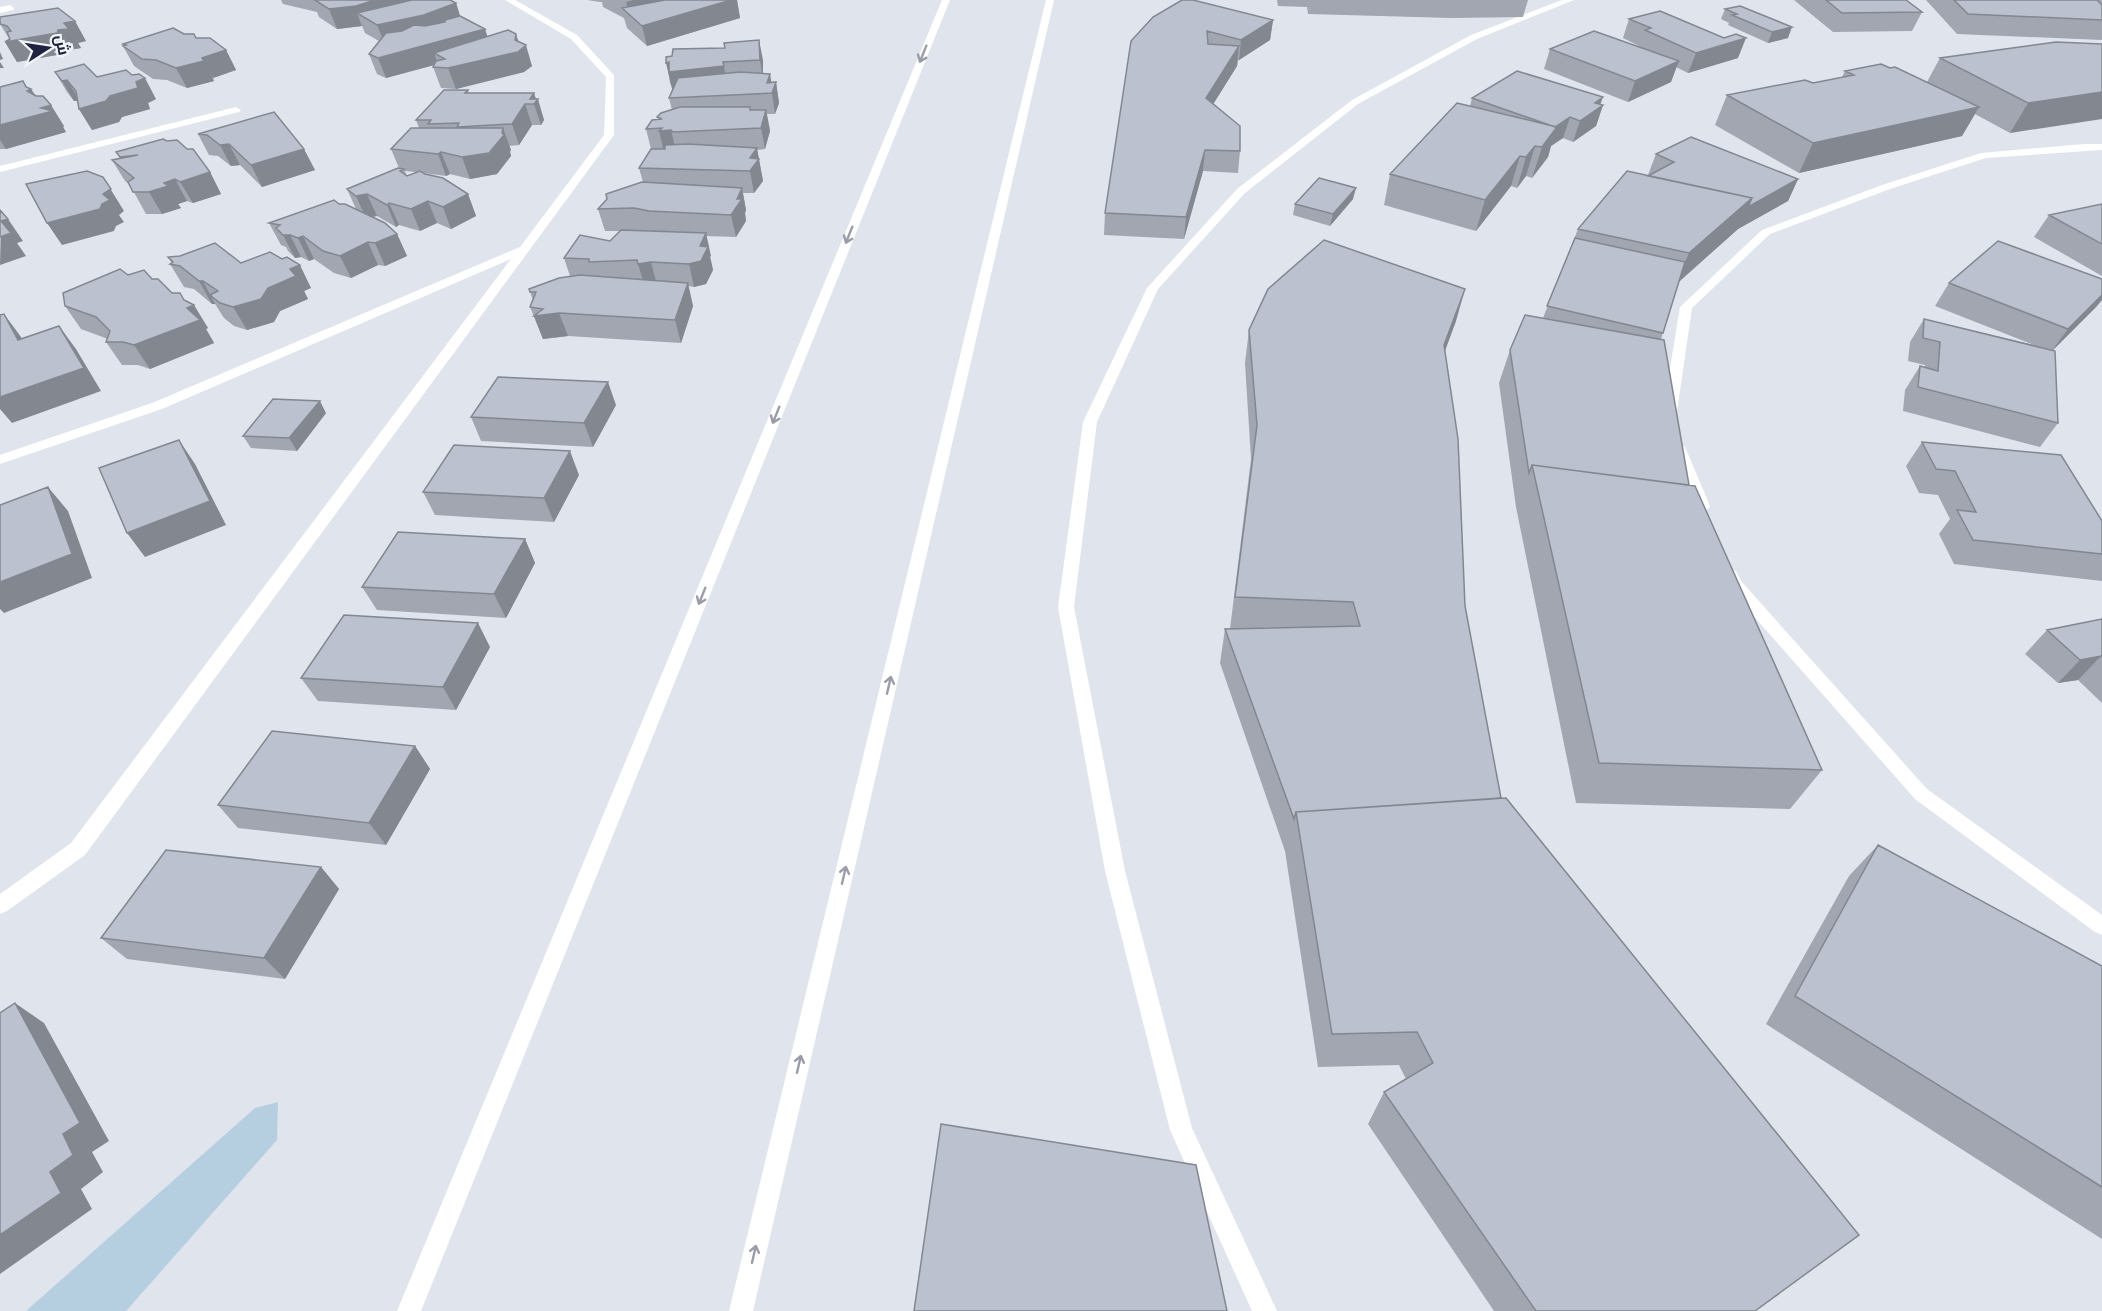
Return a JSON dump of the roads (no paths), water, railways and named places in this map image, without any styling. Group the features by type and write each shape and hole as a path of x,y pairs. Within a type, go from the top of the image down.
{"street":[{"path":"0,905 78,849 609,135 612,77 574,37 509,0"},
{"path":"409,1311 945,0"},
{"path":"741,1311 1050,0"},
{"path":"1265,1311 1180,1130 1114,871 1066,607 1090,422 1153,288 1241,192 1355,102 1474,37 1570,0"},
{"path":"0,10 10,8"},
{"path":"0,169 236,110"},
{"path":"1707,518 1670,427 1686,307 1766,232 1886,187 1985,155 2102,147"},
{"path":"0,460 157,405 525,248"},
{"path":"1725,561 1734,583 1921,794 2102,926"}]}
